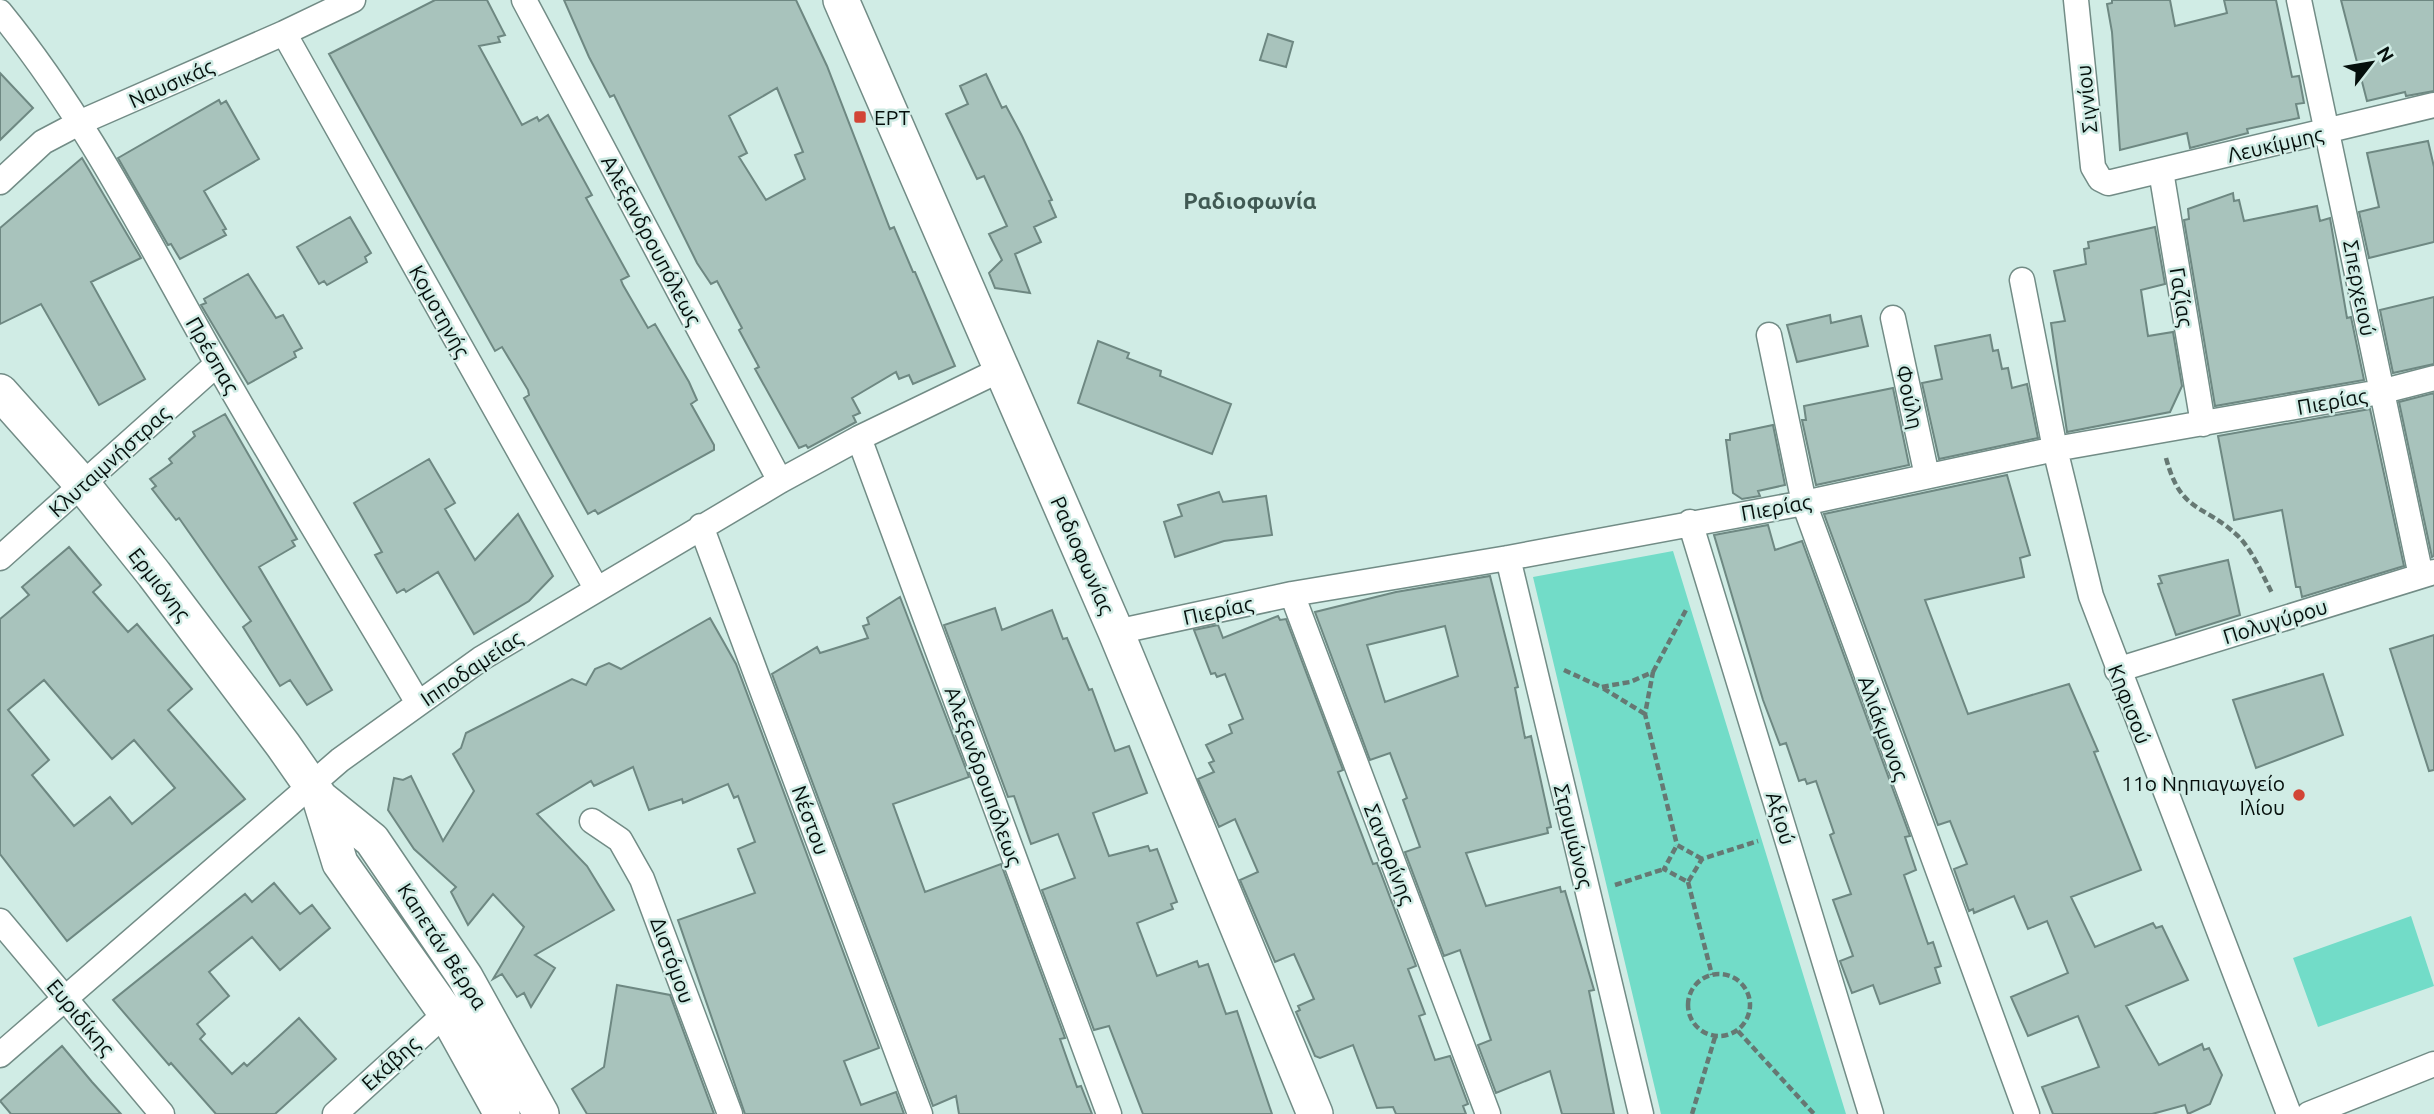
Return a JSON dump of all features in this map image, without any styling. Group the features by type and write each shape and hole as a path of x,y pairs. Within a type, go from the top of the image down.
{"street":[{"name":"Ναυσικάς","path":"0,182 43,142 80,122 353,0"},
{"name":"Αλεξανδρουπόλεως","path":"524,0 780,481"},
{"name":"Ραδιοφωνίας","path":"841,0 1116,632 1315,1114"},
{"name":"Σιγνίου","path":"2076,0 2093,167 2100,179 2115,183"},
{"name":"Σπερχειού","path":"2300,0 2329,131 2380,392 2428,574"},
{"name":"Πρέσπας","path":"0,12 43,64 80,122 217,364 418,703"},
{"name":"Κομοτηνής","path":"284,33 596,588"},
{"name":"Λευκίμμης","path":"2115,183 2434,105"},
{"name":"Γαζίας","path":"2161,171 2203,424"},
{"name":"Κηφισού","path":"2022,279 2054,449 2076,543 2117,670 2289,1114"},
{"name":"Φούλη","path":"1893,318 1927,476"},
{"name":"Αλιάκμονος","path":"1769,335 1804,503 2027,1114"},
{"name":"Κλυταιμνήστρας","path":"0,558 217,364"},
{"name":"Ιπποδαμείας","path":"0,1055 418,703 482,659 596,588 780,481 859,438 1002,369"},
{"name":"Πιερίας","path":"1116,632 1292,594 1508,558 1690,522 1804,503 2054,449 2380,392 2434,379"},
{"name":"Ερμιόνης","path":"0,392 82,484 283,745 315,791"},
{"name":"Αλεξανδρουπόλεως","path":"859,438 1109,1114"},
{"name":"Αξιού","path":"1690,522 1871,1114"},
{"name":"Νέστου","path":"701,526 920,1114"},
{"name":"Στρυμώνος","path":"1508,558 1641,1114"},
{"name":"Πολυγύρου","path":"2117,670 2428,574"},
{"name":"Σαντορίνης","path":"1292,594 1488,1114"},
{"name":"Καπετάν Βέρρα","path":"315,791 340,863 446,1013 502,1114"},
{"name":"Καπετάν Βέρρα","path":"315,791 372,840 465,976 541,1114"},
{"name":"Διστόμου","path":"592,821 620,840 642,879 730,1114"},
{"name":"Ευριδίκης","path":"0,921 162,1114"},
{"name":"Εκάβης","path":"335,1114 446,1013"},
{"path":"2309,1114 2434,1064"}],"path":[{"path":"2159,430 2173,482 2189,505 2238,536 2257,563 2284,618"},
{"path":"1588,894 1664,869 1677,845 1645,714 1653,672 1706,572"},
{"path":"1645,714 1601,687 1630,682 1653,672"},
{"path":"1712,975 1688,882 1702,859 1785,832"},
{"path":"1677,845 1702,859"},
{"path":"1664,869 1688,882"},
{"path":"1724,974 1745,987 1750,1010 1746,1022 1738,1031 1715,1037 1694,1024 1689,1013 1692,989 1701,980 1724,974"},
{"path":"1738,1031 1814,1114"},
{"path":"1692,1114 1715,1037"}],"green space":[{"path":"1673,551 1846,1114 1661,1114 1533,577"},
{"path":"2411,916 2434,986 2318,1027 2293,958"}],"building":[{"path":"435,0 487,0 505,35 498,37 500,42 479,46 522,125 537,117 539,121 548,115 592,195 586,198 629,276 621,280 623,285 648,328 655,324 689,382 697,400 691,404 714,445 714,450 598,514 595,510 588,514 524,398 529,395 528,390 502,347 495,351 329,54"},
{"path":"564,0 796,0 827,66 890,229 894,227 955,366 913,384 909,375 899,379 896,372 852,398 860,413 853,416 856,422 808,448 806,445 799,448 755,369 759,367 717,281 711,284 697,263 614,95 610,97","holes":["777,88 803,152 795,155 805,179 766,200 739,157 747,153 729,116"]},
{"path":"2112,0 2170,0 2175,26 2227,13 2224,0 2276,0 2292,77 2299,76 2304,103 2296,104 2299,118 2247,129 2248,133 2190,148 2187,133 2120,150 2112,32 2107,4 2112,3"},
{"path":"2341,0 2434,0 2434,91 2406,96 2405,92 2367,101"},
{"path":"1268,34 1293,42 1286,67 1260,60"},
{"path":"0,73 33,108 0,140"},
{"path":"986,74 1002,108 1006,106 1022,136 1052,200 1049,201 1056,217 1034,227 1041,242 1015,254 1030,293 995,288 989,273 1002,260 989,234 1007,226 984,176 977,179 946,114 968,104 960,86"},
{"path":"219,100 221,104 226,101 259,159 204,191 226,229 223,230 226,235 180,259 171,244 168,245 118,158"},
{"path":"2428,141 2434,167 2434,242 2369,258 2359,212 2379,207 2367,153"},
{"path":"82,158 141,258 91,282 145,379 99,405 41,304 0,324 0,228"},
{"path":"2233,193 2234,201 2239,200 2244,221 2317,206 2320,221 2330,218 2347,318 2351,317 2364,380 2215,406 2184,220 2189,219 2188,209"},
{"path":"350,217 371,253 365,257 367,262 327,285 324,281 319,284 297,247"},
{"path":"2155,227 2165,284 2141,290 2148,336 2173,332 2182,386 2170,412 2067,432 2051,323 2065,321 2054,271 2086,264 2084,249 2089,248 2088,242"},
{"path":"248,274 276,318 283,315 302,348 294,352 296,357 248,384 201,305 206,303 204,299"},
{"path":"2434,297 2434,364 2393,373 2380,310"},
{"path":"1830,315 1831,323 1861,316 1868,346 1797,362 1787,325"},
{"path":"1990,335 1993,351 1998,350 2002,369 2008,368 2012,388 2027,384 2038,438 1939,459 1922,383 1942,379 1935,346"},
{"path":"1098,341 1129,353 1127,358 1161,371 1160,376 1231,404 1212,454 1078,403"},
{"path":"1893,388 1909,465 1816,485 1802,420 1806,420 1804,406"},
{"path":"2434,393 2434,556 2432,557 2399,402"},
{"path":"2370,409 2404,566 2302,597 2300,587 2296,587 2282,510 2234,520 2218,436"},
{"path":"225,414 297,539 292,541 295,546 259,567 332,690 307,705 290,680 280,686 243,627 251,621 179,518 176,520 152,489 156,486 150,479 172,463 169,459 195,436 193,432"},
{"path":"1773,425 1785,485 1758,491 1760,496 1742,499 1733,493 1726,440 1730,440 1730,434"},
{"path":"429,459 455,503 445,509 475,560 518,514 553,576 529,601 474,634 438,572 406,592 404,589 397,593 375,555 382,552 354,503"},
{"path":"2007,475 2030,555 2020,558 2024,577 1925,600 1968,714 2069,684 2098,751 2094,752 2141,870 2071,897 2095,947 2153,923 2156,928 2162,926 2188,980 2126,1006 2159,1065 2202,1044 2204,1050 2209,1048 2222,1075 2210,1104 2188,1114 2185,1105 2152,1114 2053,1114 2042,1087 2099,1067 2078,1016 2028,1036 2011,997 2068,973 2047,921 2028,929 2014,896 1974,913 1973,909 1969,911 1954,869 1967,864 1950,821 1938,825 1824,514"},
{"path":"1219,492 1223,502 1266,496 1272,535 1224,541 1175,557 1164,522 1182,516 1178,505"},
{"path":"1768,525 1775,550 1802,541 1910,836 1905,837 1916,870 1904,875 1928,944 1933,942 1941,966 1935,968 1940,983 1880,1004 1873,985 1852,993 1840,961 1853,956 1833,900 1851,894 1830,835 1834,833 1816,781 1807,784 1805,779 1799,781 1786,743 1780,745 1763,700 1714,535"},
{"path":"69,547 101,585 93,592 128,632 137,624 192,689 168,710 245,799 67,941 0,854 0,619 29,595 22,587","holes":["44,680 112,759 134,740 175,788 132,824 110,797 74,826 32,775 49,760 8,710"]},
{"path":"2228,560 2240,615 2176,635 2158,584 2162,583 2159,576"},
{"path":"1490,576 1518,687 1515,688 1525,738 1531,736 1551,827 1547,828 1548,833 1466,853 1486,906 1560,887 1561,892 1565,891 1594,990 1589,991 1614,1114 1562,1114 1550,1071 1496,1093 1478,1045 1491,1040 1460,950 1444,956 1405,852 1420,847 1403,800 1407,798 1390,753 1370,760 1315,612 1396,592","holes":["1445,626 1458,676 1385,702 1367,645"]},
{"path":"900,597 969,777 893,804 925,892 1001,864 1065,1038 1060,1039 1077,1087 1081,1086 1092,1114 959,1114 956,1096 933,1106 772,674 817,647 820,653 868,638 863,626 869,624 867,618"},
{"path":"995,608 1002,630 1052,610 1063,639 1067,638 1089,690 1092,689 1115,751 1129,746 1147,793 1093,813 1109,856 1148,846 1150,851 1157,849 1177,902 1171,904 1173,909 1137,923 1157,976 1197,961 1199,967 1208,964 1226,1014 1237,1011 1272,1114 1143,1114 1109,1026 1094,1030 1042,890 1075,878 1058,834 1031,844 1014,796 1008,797 944,625"},
{"path":"1278,616 1280,620 1286,619 1343,770 1338,772 1373,864 1377,863 1416,966 1408,969 1425,1014 1419,1016 1435,1060 1450,1056 1468,1104 1463,1106 1466,1114 1396,1114 1393,1107 1377,1108 1353,1045 1320,1058 1315,1056 1296,1012 1300,1010 1298,1006 1314,999 1294,954 1275,962 1240,880 1258,872 1235,819 1219,827 1198,779 1214,772 1209,763 1214,761 1206,745 1232,733 1229,725 1243,719 1225,674 1217,677 1215,673 1211,674 1194,630 1218,625 1223,638"},
{"path":"710,618 736,664 879,1048 844,1061 861,1105 896,1092 904,1114 745,1114 678,920 755,893 738,849 755,842 738,796 734,798 728,784 683,803 682,799 649,810 633,767 594,786 591,781 537,814 587,866 614,910 535,955 555,968 531,1007 524,993 517,997 502,974 493,979 524,927 493,894 468,925 451,892 456,887 414,849 388,810 394,778 403,780 411,776 443,841 474,791 453,754 461,748 466,733 572,679 586,685 595,669 609,663 621,669"},
{"path":"2434,635 2434,770 2429,771 2390,649"},
{"path":"2323,674 2343,735 2256,768 2233,700"},
{"path":"274,883 300,914 312,905 330,928 280,970 252,937 209,972 229,996 197,1024 205,1034 200,1039 232,1074 244,1063 247,1066 299,1018 336,1059 275,1114 216,1114 113,1000 245,894 252,902"},
{"path":"617,985 670,995 714,1114 587,1114 572,1089 604,1067"},
{"path":"62,1046 121,1114 11,1114 0,1101"}],"place":[{"name":"ΕΡΤ","path":"860,117"},
{"name":"11ο Νηπιαγωγείο Ιλίου","path":"2299,795"}],"district":[{"name":"Ραδιοφωνία","path":"1250,200"}]}
